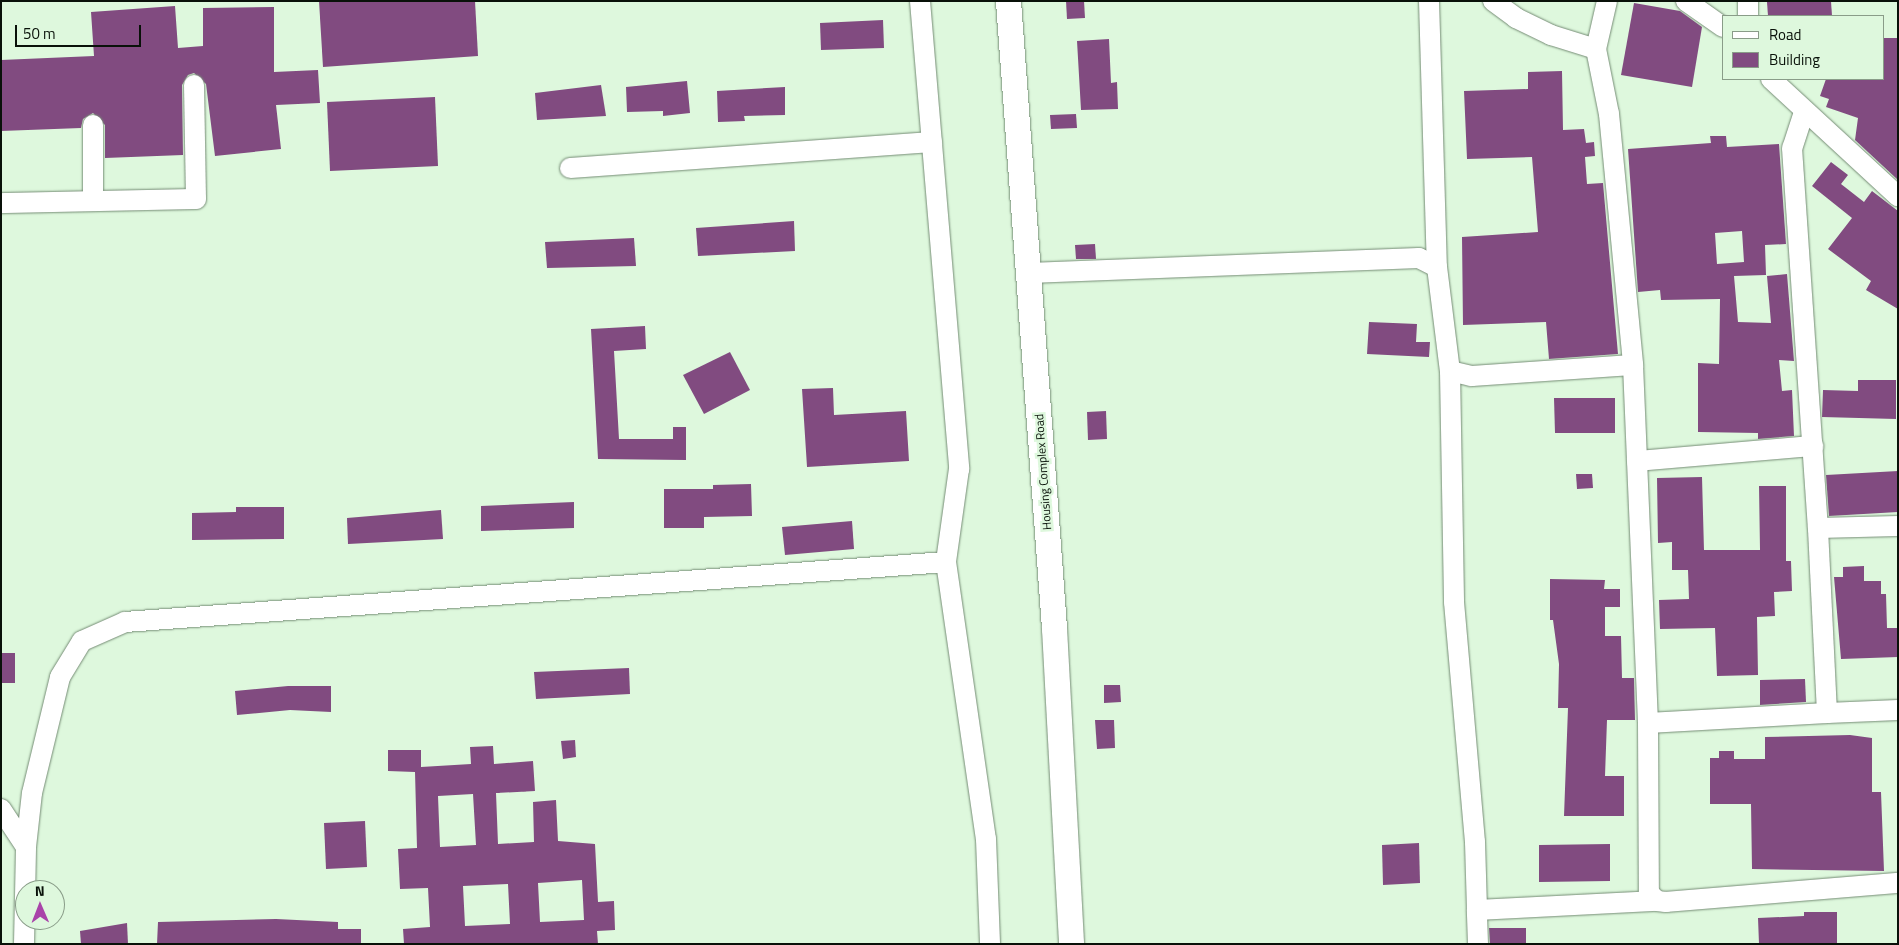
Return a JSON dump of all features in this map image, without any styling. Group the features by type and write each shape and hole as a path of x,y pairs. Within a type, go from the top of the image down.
{"street":[{"path":"920,1 959,469 946,562 986,839 990,944"},
{"name":"Housing Complex Road","path":"1008,1 1054,628 1071,944"},
{"path":"1429,1 1437,267 1450,371 1454,602 1475,842 1478,944"},
{"path":"1493,1 1516,18 1551,35 1596,49"},
{"path":"1607,1 1596,49 1609,114 1633,365 1648,723 1648,882 1649,893 1657,901"},
{"path":"1686,1 1722,26"},
{"path":"1748,1 1748,15"},
{"path":"1772,80 1804,112 1898,196"},
{"path":"1,203 196,199 194,85"},
{"path":"1804,112 1792,148 1813,446 1827,713"},
{"path":"93,125 93,201"},
{"path":"570,168 932,142"},
{"path":"1029,273 1419,258 1437,267"},
{"path":"1450,371 1471,376 1633,365"},
{"path":"1637,461 1813,446"},
{"path":"1818,528 1898,526"},
{"path":"24,944 26,847 32,793 60,676 82,641 125,622 946,562"},
{"path":"1648,723 1898,710"},
{"path":"1,809 26,847"},
{"path":"1476,910 1657,901 1898,883"}],"building":[{"path":"319,1 475,1 478,56 323,67"},
{"path":"1066,1 1084,1 1085,18 1067,19"},
{"path":"1831,1 1832,15 1768,15 1767,2"},
{"path":"1634,3 1680,11 1702,27 1692,87 1621,75"},
{"path":"175,6 178,48 203,46 203,8 274,7 274,72 318,70 320,103 276,105 281,149 215,156 206,84 194,73 188,75 182,85 183,155 105,158 105,125 93,113 83,119 81,128 1,131 1,60 94,56 91,12"},
{"path":"883,20 884,48 821,50 820,23"},
{"path":"1884,38 1898,38 1898,180 1855,140 1858,118 1826,107 1829,99 1820,96 1826,80 1884,80"},
{"path":"1109,39 1111,83 1117,82 1118,109 1081,110 1077,41"},
{"path":"1562,71 1563,130 1584,129 1586,143 1594,142 1595,156 1585,157 1587,184 1603,183 1618,354 1549,359 1546,322 1463,325 1462,237 1538,232 1532,157 1467,159 1464,91 1528,89 1528,72"},
{"path":"687,81 690,113 663,116 663,111 627,112 626,87"},
{"path":"601,85 606,116 537,120 535,93"},
{"path":"785,87 785,115 744,116 745,121 718,122 717,91"},
{"path":"435,97 438,166 330,171 327,102"},
{"path":"1076,114 1077,128 1051,129 1050,115"},
{"path":"1710,136 1726,136 1727,147 1779,144 1786,244 1765,245 1766,275 1734,276 1738,322 1771,323 1767,276 1787,274 1794,361 1779,360 1782,391 1792,390 1794,436 1758,439 1758,433 1698,432 1698,363 1719,364 1720,299 1661,300 1660,290 1638,292 1628,149 1711,143","holes":["1742,231 1744,262 1717,264 1715,233"]},
{"path":"1831,162 1848,175 1841,184 1864,202 1872,191 1898,211 1898,309 1866,290 1871,281 1828,249 1852,218 1812,186"},
{"path":"794,221 795,251 698,256 696,228"},
{"path":"634,238 636,266 547,268 545,242"},
{"path":"1095,244 1096,259 1076,259 1075,245"},
{"path":"1369,322 1417,324 1416,342 1430,342 1429,357 1367,354"},
{"path":"645,326 646,349 614,351 619,439 673,439 673,427 686,427 686,460 598,459 591,329"},
{"path":"730,352 750,390 704,414 683,375"},
{"path":"1858,380 1896,380 1896,419 1822,417 1823,390 1858,391"},
{"path":"833,388 834,415 906,411 909,461 807,467 802,389"},
{"path":"1554,398 1615,398 1615,433 1555,433"},
{"path":"1106,411 1107,439 1088,440 1087,412"},
{"path":"1898,471 1898,512 1829,516 1826,475"},
{"path":"1576,474 1592,474 1593,488 1577,489"},
{"path":"1702,477 1704,550 1760,550 1759,486 1786,486 1786,561 1791,561 1792,591 1774,592 1775,616 1757,617 1758,675 1717,676 1715,628 1660,629 1659,600 1689,599 1688,570 1672,570 1672,542 1658,543 1657,478"},
{"path":"751,484 752,516 704,517 704,528 664,528 664,489 713,489 713,485"},
{"path":"574,502 574,528 481,531 481,506"},
{"path":"236,507 284,507 284,539 192,540 192,513 236,512"},
{"path":"441,510 443,539 348,544 347,518"},
{"path":"852,521 854,549 785,555 782,527"},
{"path":"1864,566 1864,581 1881,581 1881,594 1886,594 1887,628 1898,628 1898,657 1841,659 1834,577 1843,577 1843,567"},
{"path":"1550,579 1605,580 1604,589 1620,589 1620,607 1605,607 1605,636 1621,636 1622,678 1634,678 1635,720 1607,720 1605,776 1624,776 1624,816 1564,816 1568,708 1558,708 1559,664 1553,620 1550,620"},
{"path":"1,653 15,653 15,683 1,683"},
{"path":"629,668 630,694 536,699 534,672"},
{"path":"1805,679 1806,702 1760,705 1760,680"},
{"path":"1104,685 1120,685 1121,702 1104,703"},
{"path":"288,686 331,686 331,712 290,710 237,715 235,691"},
{"path":"1095,720 1114,720 1115,748 1097,749"},
{"path":"1850,735 1872,738 1872,792 1881,792 1884,871 1752,869 1751,804 1710,804 1710,758 1719,758 1719,751 1734,751 1734,759 1765,759 1765,737"},
{"path":"575,740 576,757 563,759 561,741"},
{"path":"493,746 494,764 533,761 535,791 496,793 498,844 534,842 533,802 556,800 558,841 595,844 598,902 614,901 615,930 597,931 598,944 404,944 403,929 430,927 428,888 400,889 398,849 417,848 415,772 388,771 388,750 421,750 421,767 471,764 470,747","holes":["473,794 476,845 440,847 438,796","582,880 584,920 540,922 538,883","508,884 510,924 465,926 463,886"]},
{"path":"365,821 367,867 326,869 324,823"},
{"path":"1419,843 1420,883 1383,885 1382,845"},
{"path":"1610,844 1610,881 1539,882 1539,845"},
{"path":"1804,912 1837,912 1837,944 1759,944 1758,918 1804,916"},
{"path":"276,919 338,922 338,929 361,929 361,944 157,944 158,922"},
{"path":"127,923 128,944 81,944 80,931"},
{"path":"1489,928 1526,928 1526,944 1490,944"}]}
